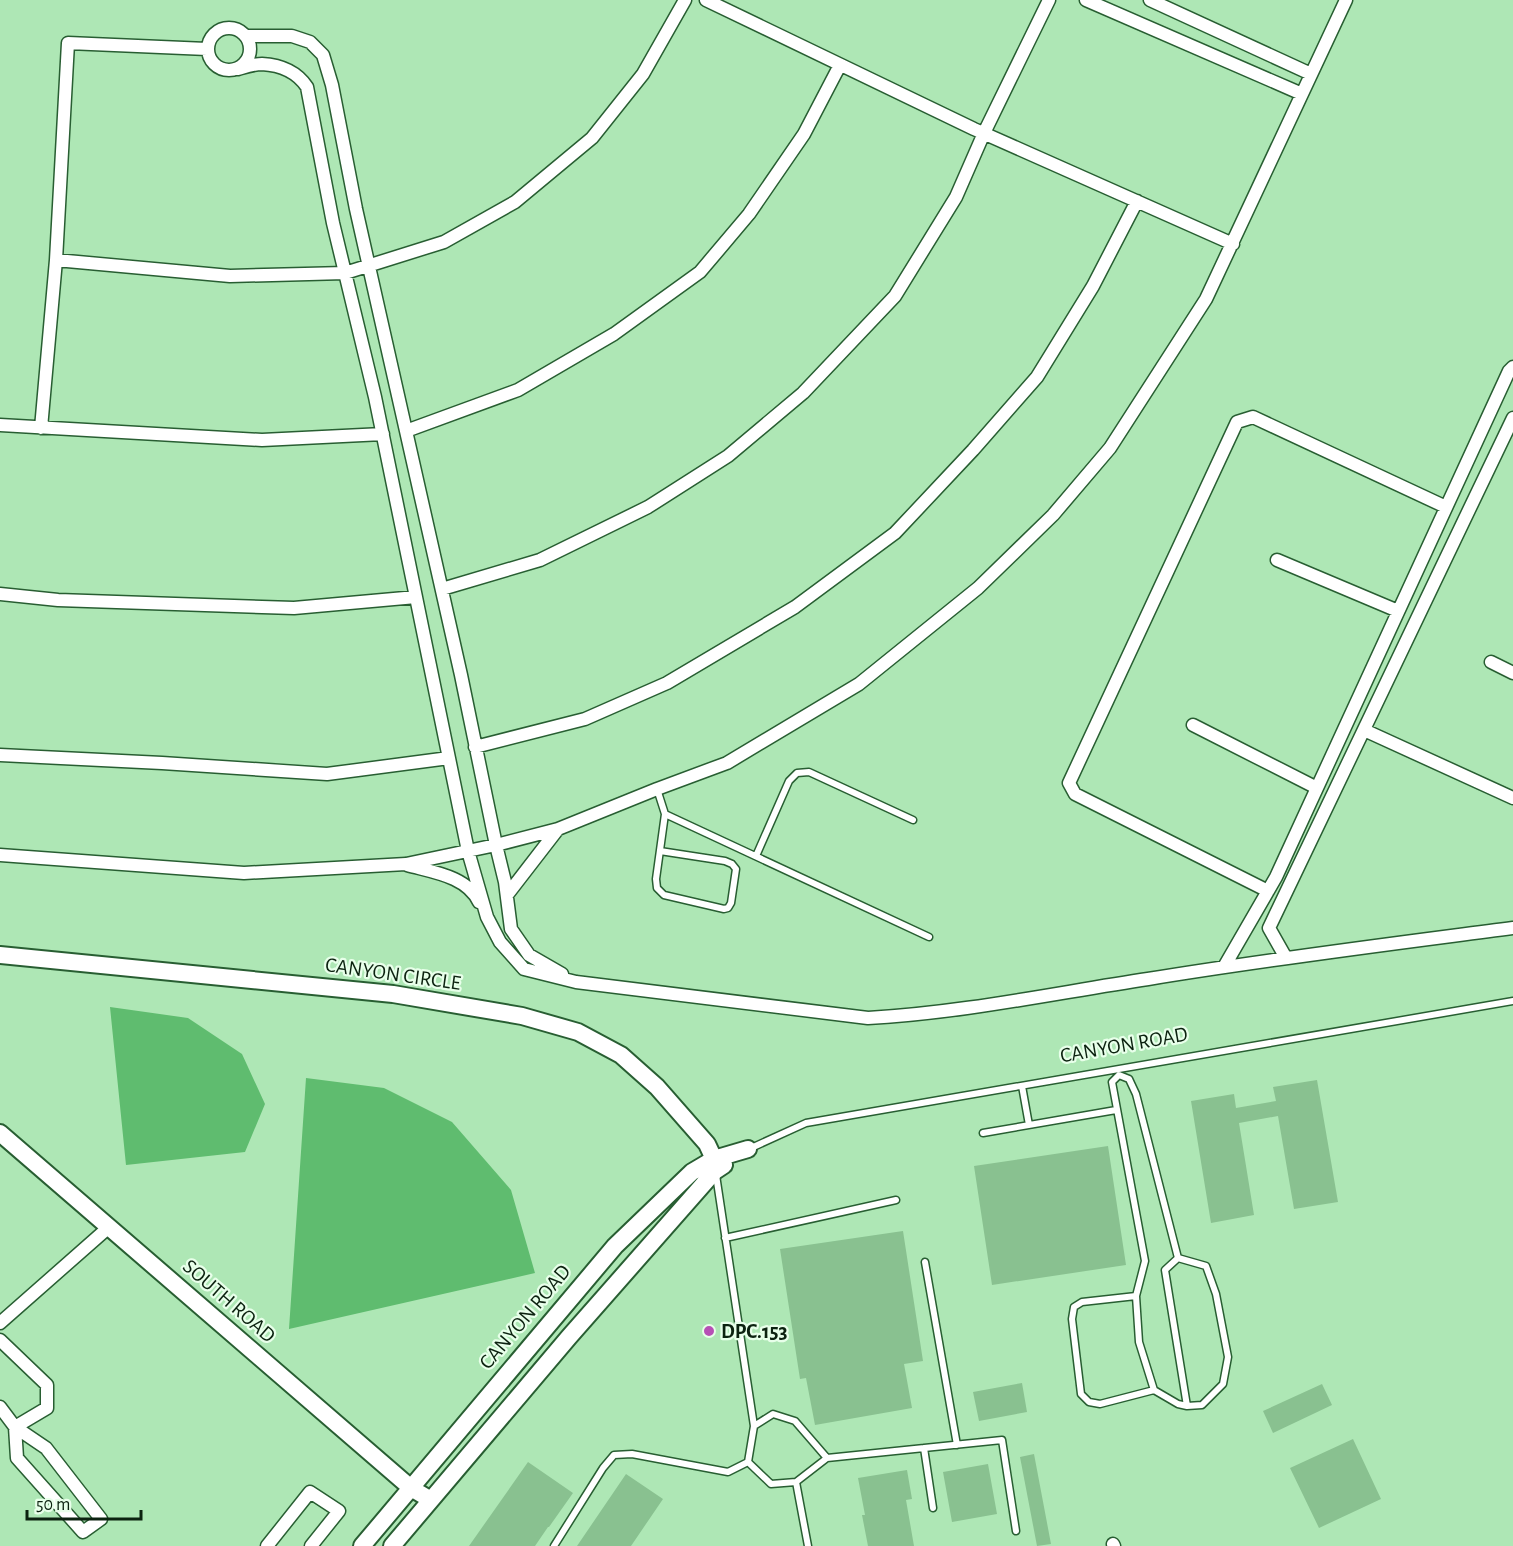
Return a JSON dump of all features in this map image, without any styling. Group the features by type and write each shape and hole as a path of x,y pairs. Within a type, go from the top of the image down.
{"main road":[{"name":"CANYON CIRCLE","path":"0,955 393,994 522,1016 578,1032 621,1055 657,1086 707,1144 714,1165"},
{"name":"SOUTH ROAD","path":"0,1133 411,1488 431,1500"},
{"name":"CANYON ROAD","path":"362,1546 615,1246 692,1172 714,1165 748,1149"},
{"name":"CANYON ROAD","path":"392,1546 714,1165"}],"street":[{"path":"56,261 230,276 345,273 444,242 515,202 592,138 644,74 685,0"},
{"path":"706,0 984,134 1233,244"},
{"path":"442,589 540,560 648,507 728,456 803,393 895,296 956,197 1049,0"},
{"path":"1086,0 1302,94"},
{"path":"1150,0 1311,75"},
{"path":"0,855 244,873 406,864 558,829 727,763 859,684 978,588 1053,515 1110,448 1206,299 1346,0"},
{"path":"238,69 248,60 250,53 247,36 229,27 220,29 209,40 207,50 214,65 229,71 261,64 288,69 301,78 307,87 333,223 383,434 468,851 487,918"},
{"path":"247,36 292,36 310,42 322,55 332,85 368,265 461,675 505,882 512,929 530,956 576,982"},
{"path":"40,428 56,261 68,43 207,50"},
{"path":"406,430 518,390 614,334 700,272 749,214 804,134 840,65"},
{"path":"476,747 585,719 667,683 795,607 895,533 973,450 1037,377 1093,286 1137,201"},
{"path":"1224,967 1276,877 1509,371 1513,368"},
{"path":"1268,891 1075,794 1069,783 1237,422 1253,417 1446,507"},
{"path":"1286,958 1269,928 1513,418"},
{"path":"0,425 262,440 383,434"},
{"path":"1277,560 1398,611"},
{"path":"0,594 58,600 294,608 416,597"},
{"path":"1491,662 1513,673"},
{"path":"1193,725 1317,788"},
{"path":"1364,730 1513,798"},
{"path":"0,755 327,774 449,758"},
{"path":"507,895 558,829"},
{"path":"406,864 458,880 476,895 500,942 524,969 576,982 868,1018 897,1017 1286,958 1513,928"},
{"path":"0,1323 109,1227"},
{"path":"0,1340 47,1385 47,1408 15,1427"},
{"path":"0,1407 15,1427 46,1448 101,1519 83,1532 17,1458 15,1427"},
{"path":"267,1546 309,1492 339,1511 311,1546"}],"lane":[{"path":"756,856 789,782 797,772 809,772 913,820"},
{"path":"657,789 665,814 656,879 657,888 664,895 728,908 731,903 736,869 732,864 660,851"},
{"path":"665,814 929,937"},
{"name":"CANYON ROAD","path":"748,1149 806,1123 1513,1001"},
{"path":"1127,1068 1136,1094 1178,1258"},
{"path":"1109,1070 1145,1261 1136,1296 1139,1342 1154,1390 1178,1404 1203,1405 1223,1384 1228,1357 1216,1294 1206,1266 1178,1258"},
{"path":"1112,1082 1119,1075 1130,1079"},
{"path":"1022,1086 1029,1125"},
{"path":"982,1132 1116,1110"},
{"path":"714,1165 754,1426 748,1462"},
{"path":"725,1238 896,1200"},
{"path":"1178,1258 1165,1270 1187,1406"},
{"path":"925,1262 957,1444"},
{"path":"1136,1296 1082,1302 1074,1307 1072,1319 1082,1394 1089,1402 1100,1404 1154,1390"},
{"path":"754,1426 773,1414 795,1421 827,1458"},
{"path":"748,1462 771,1484 796,1482 827,1458 1002,1440 1016,1531"},
{"path":"924,1448 933,1508"},
{"path":"554,1546 603,1468 614,1455 633,1454 728,1472 748,1462"},
{"path":"796,1482 808,1546"}],"green space":[{"path":"110,1007 188,1018 242,1054 265,1104 245,1152 126,1165"},
{"path":"306,1078 384,1088 452,1122 511,1190 535,1273 289,1329"}],"building":[{"path":"1317,1080 1338,1202 1294,1209 1278,1116 1239,1123 1254,1215 1211,1223 1191,1101 1234,1094 1236,1108 1276,1101 1273,1087"},
{"path":"1108,1146 1126,1265 992,1285 974,1166"},
{"path":"903,1231 923,1361 904,1364 912,1408 815,1425 806,1378 800,1379 780,1249"},
{"path":"1022,1383 1027,1412 979,1421 973,1392"},
{"path":"1322,1384 1332,1405 1273,1433 1263,1411"},
{"path":"1353,1439 1381,1499 1319,1528 1290,1468"},
{"path":"1034,1454 1051,1544 1037,1546 1020,1457"},
{"path":"528,1462 573,1493 535,1546 469,1546"},
{"path":"988,1464 997,1514 952,1522 943,1472"},
{"path":"907,1470 912,1499 906,1500 914,1546 868,1546 858,1478"},
{"path":"626,1474 663,1499 631,1546 577,1546"}],"place":[{"name":"DPC.153","path":"709,1331"}]}
